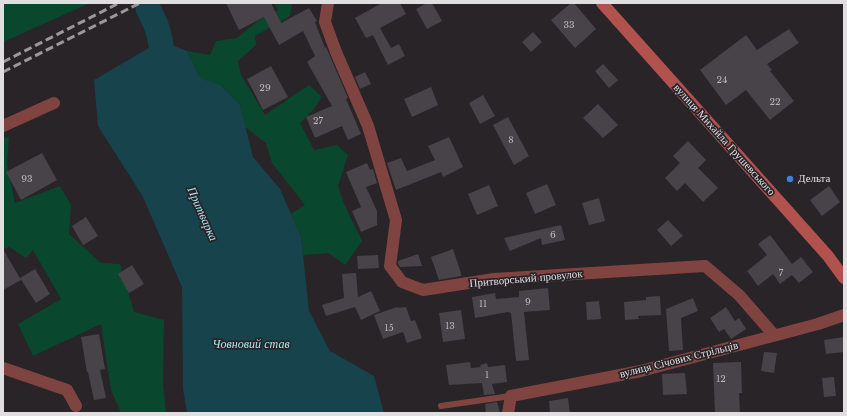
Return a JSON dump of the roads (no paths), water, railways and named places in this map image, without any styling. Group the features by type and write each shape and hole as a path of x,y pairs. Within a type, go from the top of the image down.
{"street":[{"name":"вулиця Михайла Грушевського","path":"602,3 828,256 844,278"},
{"name":"Притворський провулок","path":"327,4 326,22 336,52 368,126 396,220 390,266 402,282 423,290 494,279 705,266 739,295 774,335"},
{"path":"3,126 54,103"},
{"name":"вулиця Січових Стрільців","path":"511,396 641,371 818,324 844,315"},
{"path":"3,368 67,390 76,406"},
{"path":"508,413 511,396"}],"lane":[{"path":"441,406 511,396"}],"water":[{"name":"Човновий став","path":"161,41 187,51 200,78 221,85 240,105 253,157 280,189 301,237 309,311 330,351 374,376 384,413 187,413 183,389 182,287 143,197 98,126 94,80"}],"waterway":[{"name":"Притварка","path":"148,9 153,17 159,33 162,49 163,76"}],"railway":[{"path":"3,62 119,3"},
{"path":"3,72 140,3"}],"place":[{"name":"Дельта","path":"790,179"}]}
